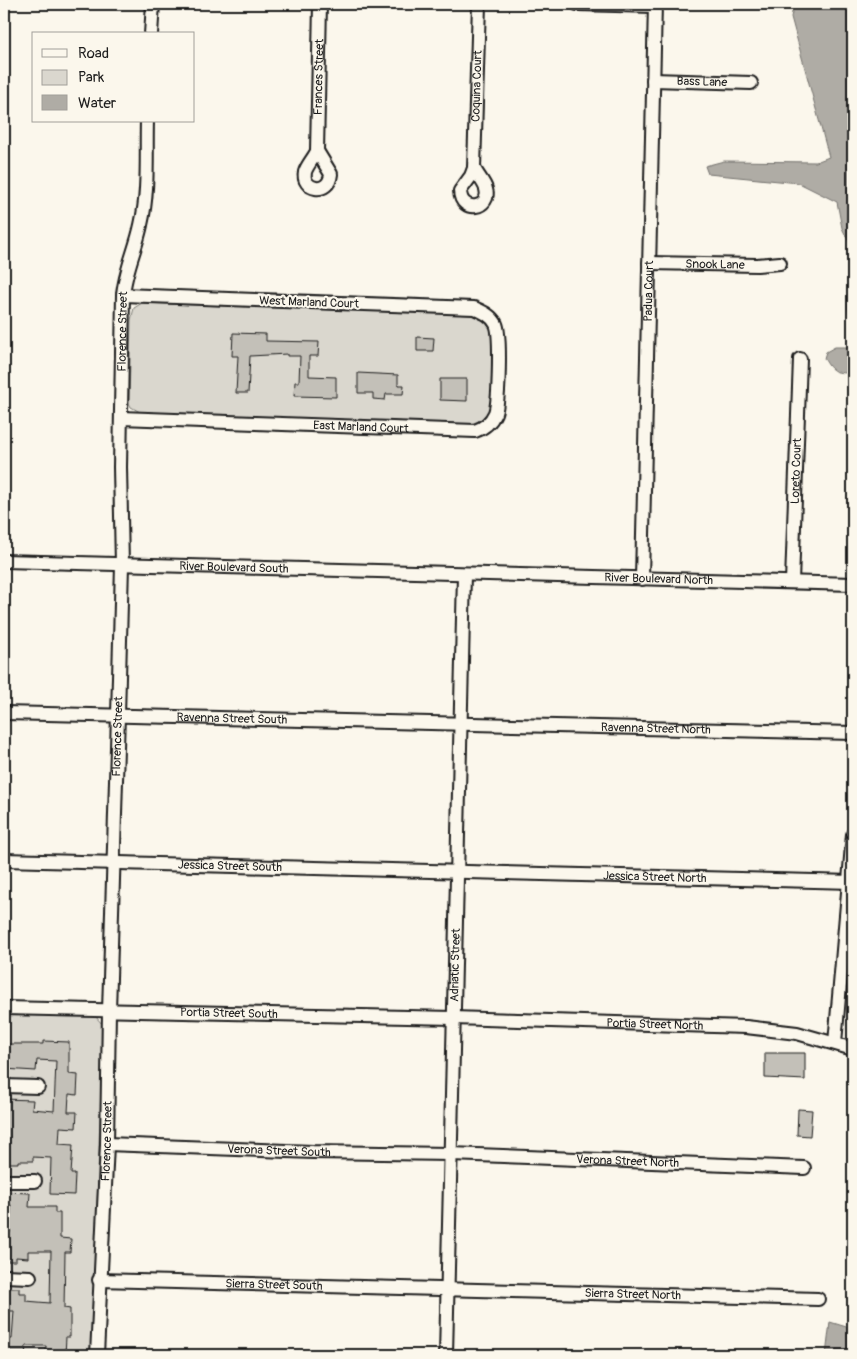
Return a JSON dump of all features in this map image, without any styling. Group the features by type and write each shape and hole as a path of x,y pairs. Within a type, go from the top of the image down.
{"street":[{"path":"151,32 153,4"},
{"name":"Frances Street","path":"317,151 320,4"},
{"name":"Coquina Court","path":"474,168 479,4"},
{"path":"577,4 655,5"},
{"name":"Padua Court","path":"642,579 655,5"},
{"name":"Bass Lane","path":"652,80 751,82"},
{"name":"Florence Street","path":"97,1355 99,1280 107,1144 122,565 120,418 124,295 125,279 144,212 147,122"},
{"name":"Snook Lane","path":"649,263 757,265 780,263"},
{"name":"West Marland Court","path":"124,295 467,307 481,311 491,318"},
{"name":"East Marland Court","path":"120,418 475,431 481,429 492,418 496,404 499,340 497,328 491,318"},
{"name":"Loreto Court","path":"792,582 800,359"},
{"name":"River Boulevard South","path":"4,561 464,574"},
{"name":"River Boulevard North","path":"464,574 853,584"},
{"name":"Adriatic Street","path":"446,1355 464,574"},
{"name":"Ravenna Street South","path":"4,713 460,724"},
{"name":"Ravenna Street North","path":"460,724 853,733"},
{"path":"834,1043 851,882 853,834"},
{"name":"Jessica Street South","path":"4,860 457,872"},
{"name":"Jessica Street North","path":"457,872 851,882"},
{"name":"Portia Street South","path":"4,1008 453,1018"},
{"name":"Portia Street North","path":"453,1018 746,1027 797,1033 853,1049"},
{"path":"4,1086 38,1087"},
{"name":"Verona Street South","path":"107,1144 314,1152 451,1154"},
{"name":"Verona Street North","path":"451,1154 804,1168"},
{"path":"4,1181 35,1181"},
{"path":"4,1276 30,1277"},
{"name":"Sierra Street South","path":"99,1280 447,1289"},
{"name":"Sierra Street North","path":"447,1289 818,1299"}],"green space":[{"path":"142,303 476,315 491,328 493,367 490,408 480,420 466,424 140,412 131,407 129,403 131,320 134,308"},
{"path":"4,1013 95,1016 103,1025 92,1355 4,1355"}],"water":[{"path":"794,4 853,4 853,250 842,228 837,202 799,183 708,174 705,166 724,161 816,162 829,157 791,17"},
{"path":"853,295 853,321 849,315 848,308 850,298"},
{"path":"835,347 853,347 853,373 835,371 827,363 824,358 826,352"},
{"path":"830,1322 853,1329 853,1355 826,1355"}],"building":[{"path":"233,333 266,334 266,341 319,342 318,356 309,356 309,376 336,377 336,397 294,396 295,382 299,382 300,356 287,356 287,354 250,356 248,393 236,393 238,356 232,356"},
{"path":"417,337 434,338 433,351 417,351"},
{"path":"358,373 398,375 398,385 404,385 403,394 386,394 385,400 373,399 373,393 358,393"},
{"path":"440,379 467,379 467,401 440,400"},
{"path":"43,1041 69,1042 69,1074 78,1075 77,1095 69,1094 68,1112 77,1112 76,1128 60,1127 59,1144 73,1145 71,1174 75,1174 74,1195 50,1194 51,1158 33,1157 33,1161 4,1163 4,1099 33,1100 32,1109 54,1111 56,1061 37,1060 36,1071 4,1069 4,1044 43,1044"},
{"path":"765,1053 805,1053 805,1080 765,1078"},
{"path":"798,1109 812,1110 810,1136 797,1135"},
{"path":"4,1192 30,1193 29,1207 55,1207 55,1213 60,1213 60,1238 71,1239 70,1252 65,1252 64,1308 70,1309 70,1337 66,1337 65,1355 46,1355 46,1346 26,1346 25,1355 7,1353 8,1339 12,1339 14,1311 8,1311 9,1288 19,1288 19,1293 26,1293 26,1301 50,1303 51,1251 28,1251 28,1258 16,1257 16,1261 7,1261 7,1233 10,1233 11,1205 4,1205"}]}
